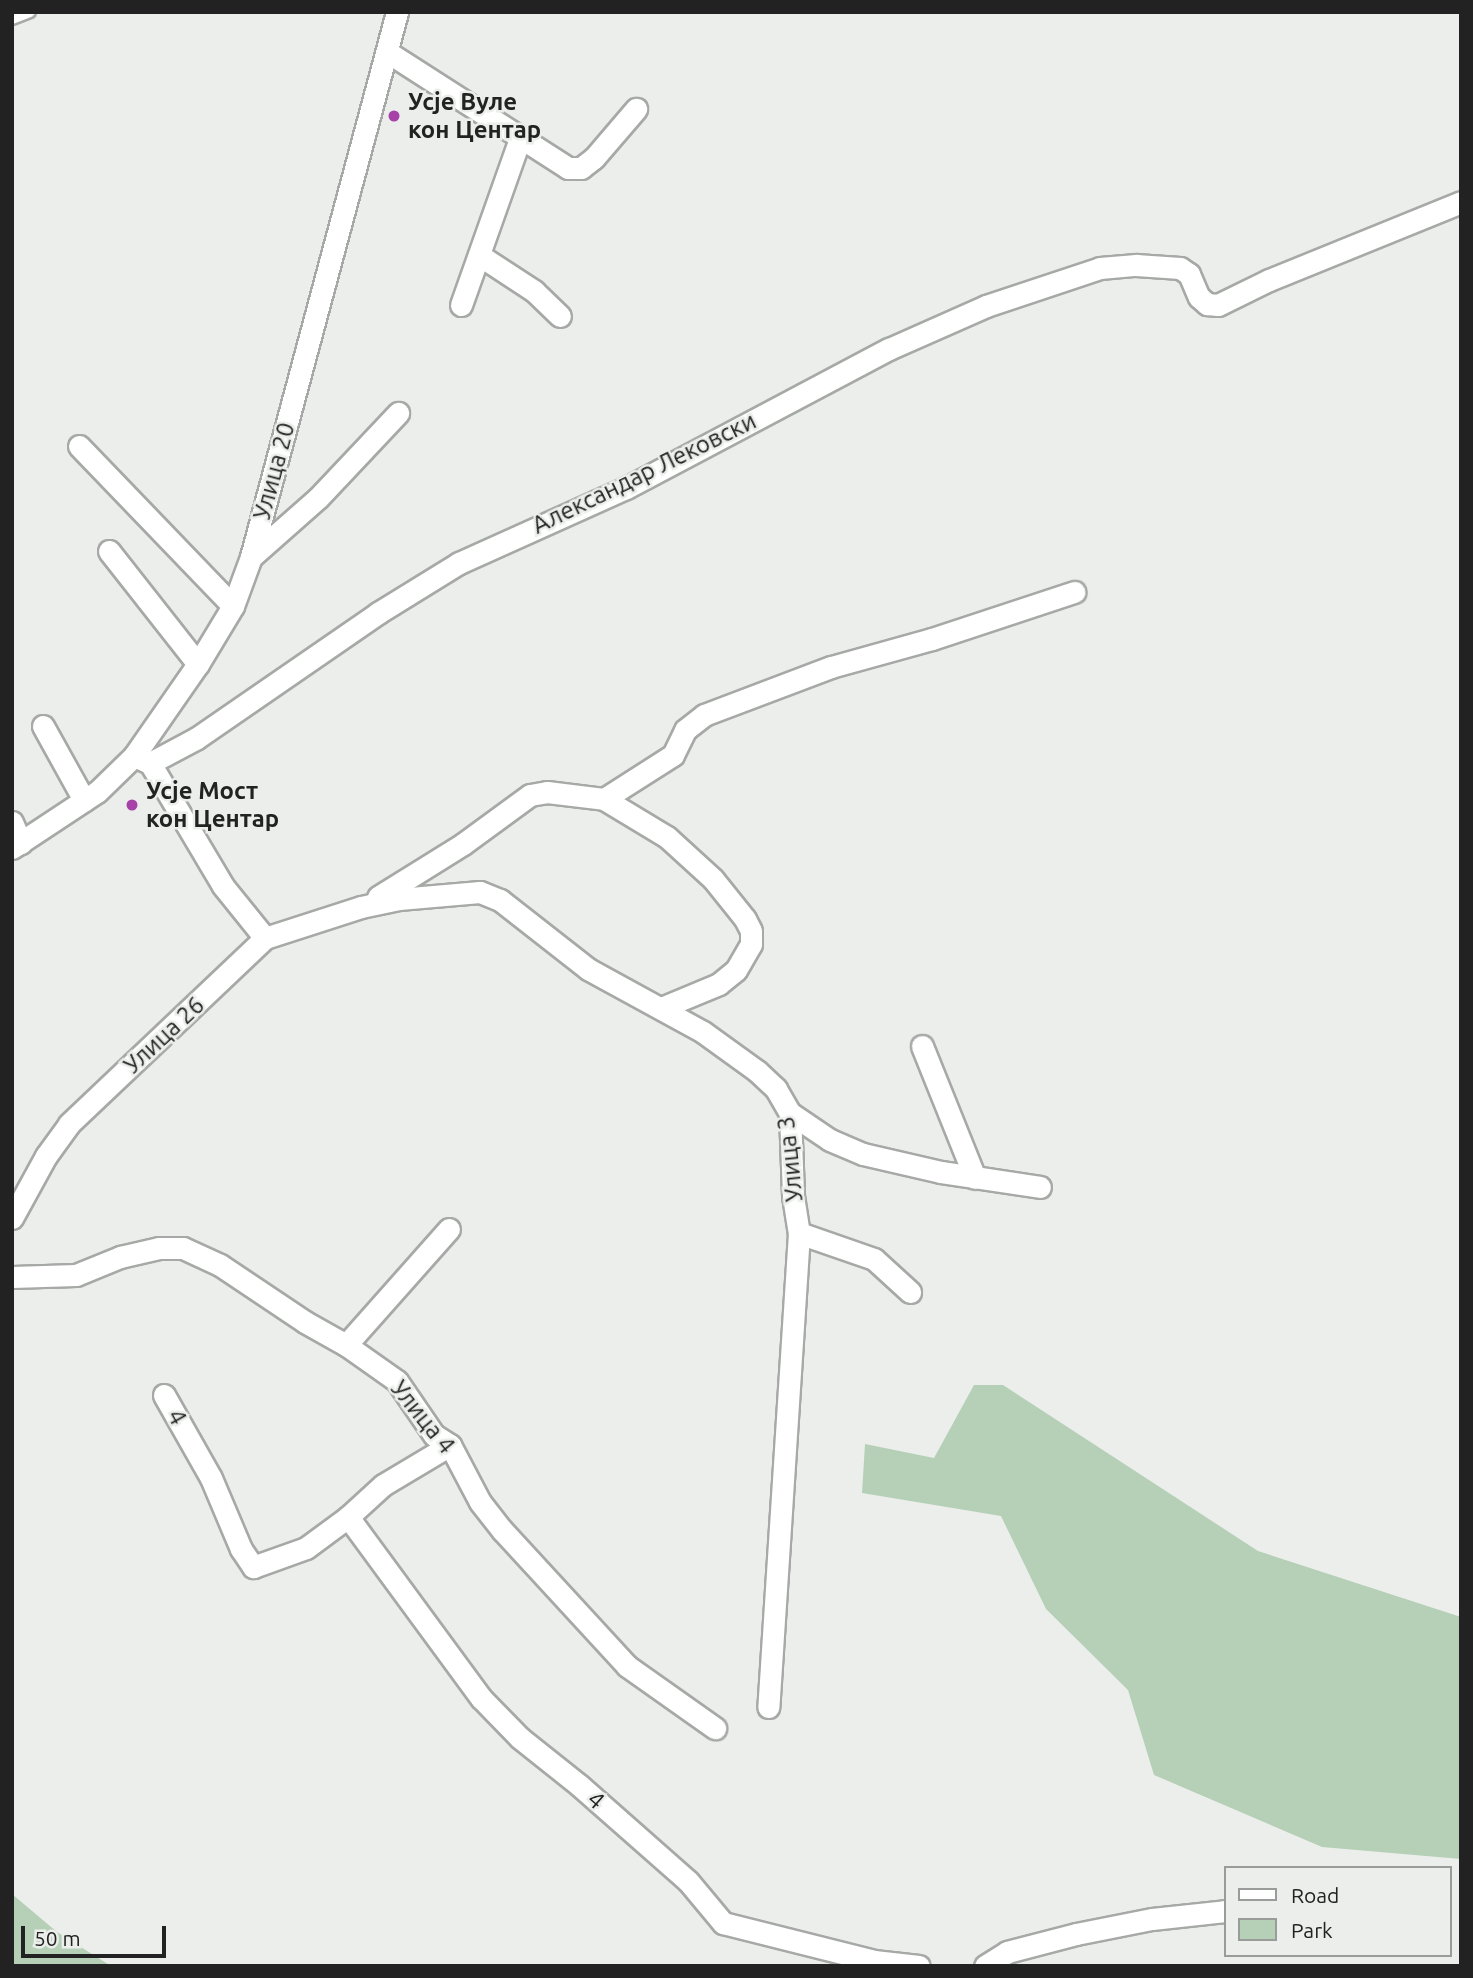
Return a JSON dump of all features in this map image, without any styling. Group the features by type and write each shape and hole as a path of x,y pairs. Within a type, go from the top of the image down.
{"street":[{"name":"Улица 20","path":"17,846 142,760 233,606 251,557 389,53 397,12"},
{"path":"389,53 568,169 581,168 594,158 636,109"},
{"path":"461,305 520,138"},
{"name":"Александар Лековски","path":"142,760 197,738 378,613 459,563 650,475 889,349 986,306 1100,268 1162,265 1180,268 1188,274 1199,297 1207,304 1218,305 1269,280 1461,202"},
{"path":"479,255 534,291 560,316"},
{"path":"251,557 317,498 398,413"},
{"path":"79,446 233,606"},
{"path":"109,551 198,664"},
{"path":"604,799 673,755 685,730 704,715 831,667 932,639 1074,592"},
{"path":"43,726 84,800"},
{"path":"142,760 240,910 265,938"},
{"path":"361,907 463,844 530,795 547,792 604,799 667,837 713,879 746,919 751,931 751,944 736,970 719,985 661,1008"},
{"path":"12,822 17,846"},
{"name":"Улица 3","path":"361,907 399,899 480,892 490,895 588,969 703,1032 757,1071 776,1089 790,1113 793,1196 799,1233 768,1707"},
{"name":"Улица 26","path":"12,1218 46,1156 69,1124 265,938 361,907"},
{"path":"922,1046 975,1178"},
{"path":"790,1113 830,1140 863,1154 975,1178 1040,1187"},
{"path":"345,1345 449,1229"},
{"path":"799,1233 874,1259 910,1293"},
{"name":"Улица 4","path":"12,1277 76,1275 133,1254 159,1248 183,1248 220,1265 304,1322 345,1345 397,1381 434,1435 450,1445 481,1502 561,1597 627,1666 715,1728"},
{"name":"4","path":"164,1395 211,1478 241,1549 253,1567 306,1548 348,1517 383,1485 450,1445"},
{"name":"4","path":"348,1517 481,1698 520,1738 579,1785 688,1881 723,1923 874,1961 919,1966"},
{"path":"985,1966 1006,1952 1076,1934 1152,1919 1224,1911"}],"lane":[{"path":"12,19 30,12"}],"green space":[{"path":"974,1385 1003,1385 1258,1551 1461,1617 1461,1859 1322,1847 1154,1775 1128,1690 1046,1609 1001,1516 862,1493 865,1444 934,1458"},
{"path":"12,1894 57,1932 111,1966 12,1966"}],"place":[{"name":"Усје Вуле кон Центар","path":"394,116"},
{"name":"Усје Мост кон Центар","path":"132,805"}]}
